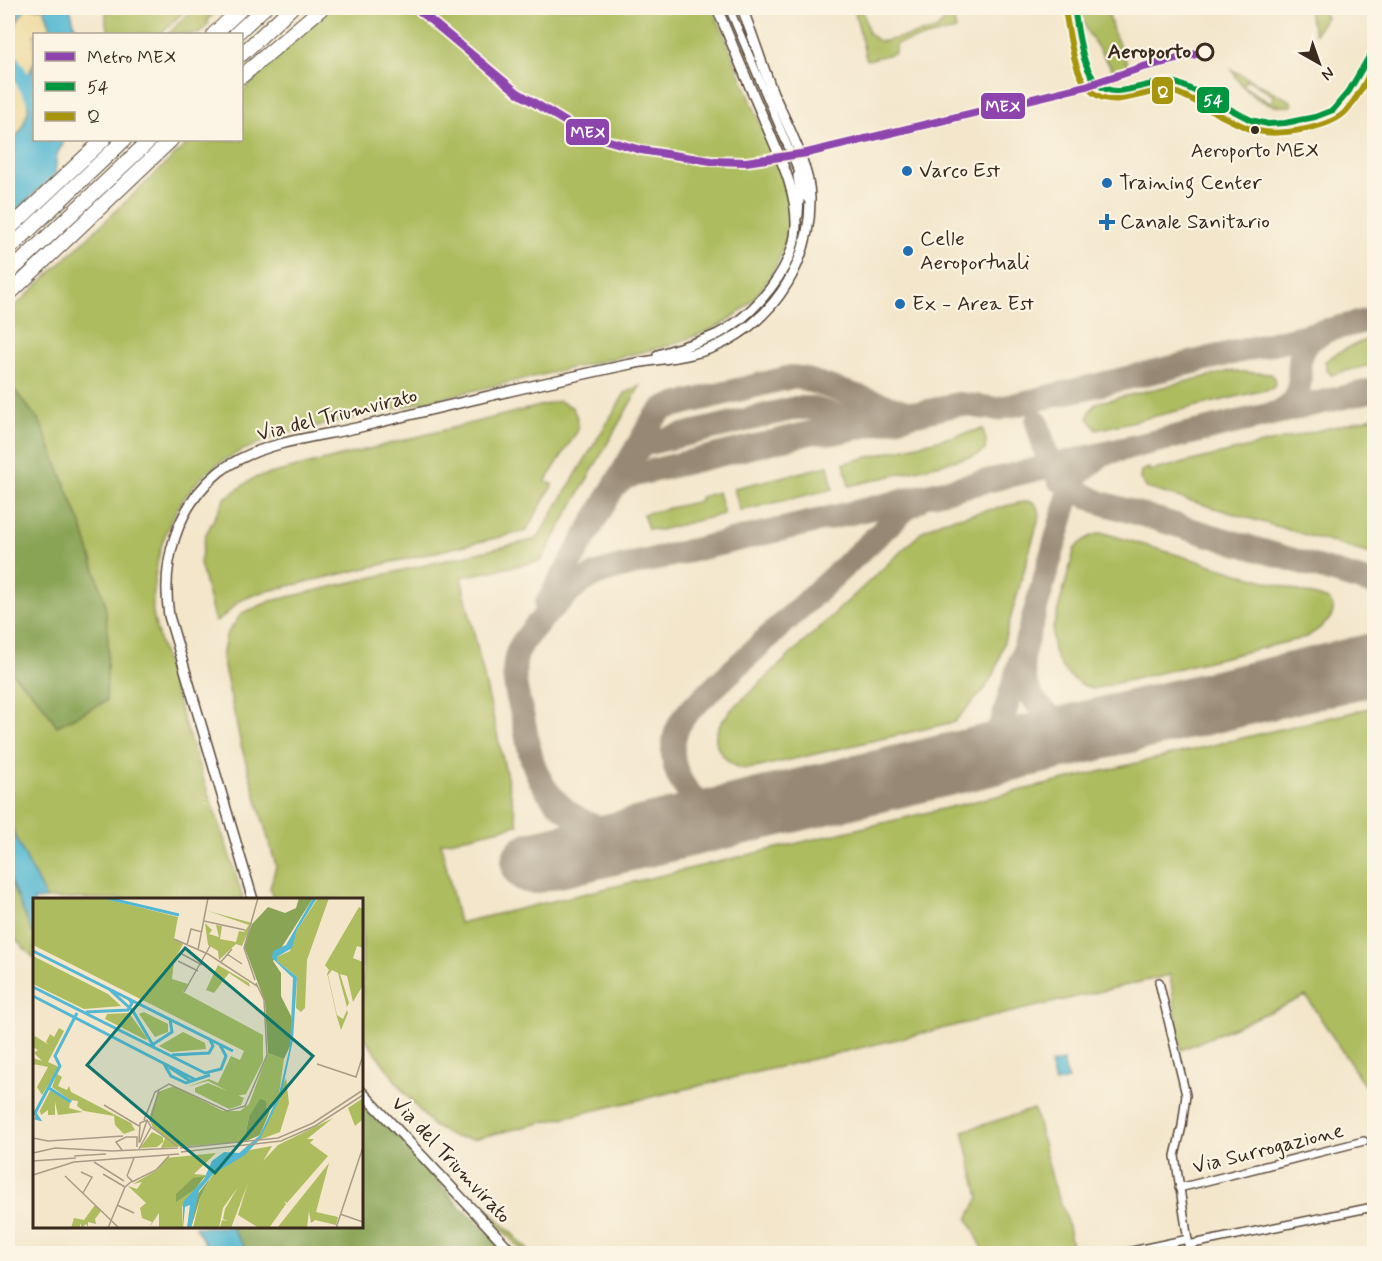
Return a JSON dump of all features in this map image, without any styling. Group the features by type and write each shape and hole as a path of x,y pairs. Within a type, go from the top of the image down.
{"highway":[{"path":"215,33 242,8"},
{"path":"237,33 264,8"},
{"path":"243,53 291,8"},
{"path":"243,73 310,8"},
{"path":"243,73 322,8"},
{"path":"8,230 102,141"},
{"path":"8,250 123,141"},
{"path":"8,274 148,141"},
{"path":"8,295 170,141"}],"street":[{"name":"Via del Triumvirato","path":"717,8 788,180 793,199 795,233"},
{"name":"Via del Triumvirato","path":"729,8 802,180 809,213"},
{"name":"Via del Triumvirato","path":"252,898 167,600 166,581 171,550 182,519 199,492 227,467 251,455 280,446 630,364 705,351 722,344 751,326 776,302 803,249 810,191 807,176 742,8"},
{"name":"Via del Triumvirato","path":"630,364 717,334 756,306 775,281 795,233 800,198 792,159"},
{"name":"Via Surrogazione","path":"1159,982 1186,1095 1175,1156 1190,1254"},
{"name":"Via del Triumvirato","path":"363,1093 514,1254"},
{"name":"Via Surrogazione","path":"1179,1188 1364,1141"},
{"path":"1118,1254 1373,1207"}],"green space":[{"path":"106,8 187,8 162,33 110,33 106,24"},
{"path":"194,8 229,8 221,15 217,11 207,20 209,23 200,33 169,33"},
{"path":"328,8 713,8 785,184 790,211 784,245 770,277 748,305 720,325 701,334 668,346 279,435 230,457 203,476 174,514 162,543 155,574 153,610 177,699 243,898 46,898 14,834 8,810 8,669 40,701 57,726 106,701 108,642 105,603 82,527 40,422 8,382 8,313 190,141 243,141 243,91"},
{"path":"854,8 862,8 869,34 879,41 936,30 947,19 953,17 956,30 896,44 895,53 868,60"},
{"path":"1078,8 1107,8 1113,31 1129,68 1115,73 1088,33"},
{"path":"1307,8 1320,8 1326,17 1315,34"},
{"path":"1232,70 1291,101 1292,106 1273,105 1264,102 1256,98 1243,86","holes":["1247,79 1274,96 1270,103 1243,86"]},
{"path":"1374,337 1374,364 1331,375 1327,370 1325,361 1349,347"},
{"path":"1230,371 1271,374 1275,378 1275,384 1273,388 1097,430 1088,418 1096,403"},
{"path":"8,382 40,422 82,527 105,603 108,642 106,701 57,726 40,701 8,669"},
{"path":"640,386 541,561 461,577 518,825 441,843 459,923 1374,707 1374,1100 1306,996 1181,1050 1170,975 473,1139 454,1137 433,1126 403,1091 363,1035 363,898 273,898 270,888 276,866 241,745 222,658 226,635 242,613 271,601 537,539 625,393"},
{"path":"559,401 572,407 577,417 578,430 545,482 553,484 526,531 259,593 239,601 215,622 200,563 205,536 225,498 254,478"},
{"path":"1374,417 1374,555 1146,488 1140,479 1141,471 1149,468 1150,471"},
{"path":"983,429 986,441 985,450 978,455 849,486 844,463"},
{"path":"828,466 833,489 740,511 734,488"},
{"path":"718,492 724,514 660,530 648,529 643,514 700,501 700,497"},
{"path":"1027,501 1035,503 1040,514 996,670 984,690 954,722 755,768 740,768 723,755 717,746 716,735 730,711 924,530 942,521"},
{"path":"1104,533 1329,600 1333,606 1331,617 1307,637 1093,689 1067,674 1057,658 1052,639 1075,548 1088,538"},
{"path":"8,876 33,934 33,957 8,932"},
{"path":"363,1100 423,1163 458,1205 508,1253 248,1253 232,1228 363,1228"},
{"path":"1034,1109 1074,1253 985,1253 968,1219 979,1197 963,1131"},
{"path":"484,1205 531,1253 524,1253 480,1206"}],"sand":[{"path":"26,8 44,8 51,27 45,33 33,33 33,65 27,86 28,111 22,129 16,137 8,141 7,71 12,37"}],"water":[{"path":"8,8 26,8 17,20 8,51"},
{"path":"44,8 70,8 77,33 45,33 51,27"},
{"path":"33,64 33,141 64,141 57,154 55,174 8,219 8,141 16,137 22,129 28,111 27,79"},
{"path":"8,810 14,834 46,898 33,898 33,934 8,876"},
{"path":"1063,1061 1068,1080 1055,1083 1050,1064"},
{"path":"196,1228 232,1228 248,1253 211,1253"}],"waterway":[{"path":"8,56 33,96"}],"taxiway":[{"path":"614,487 626,477 814,432 834,433 959,404 997,409 1374,319"},
{"path":"1279,412 1292,403 1298,393 1302,351 1309,342 1323,333"},
{"path":"546,605 653,419 664,408 791,377 801,378 915,413"},
{"path":"653,835 615,832 581,820 552,797 541,782 531,757 515,682 518,651 530,633 549,612 569,592 587,579 621,567 1374,390"},
{"path":"633,454 645,444 796,408 811,408 869,424"},
{"path":"1037,422 1046,453 1059,480"},
{"path":"1100,456 1080,473 1071,487 1023,653 1023,671 1027,687 1034,700 1044,711 1057,720 1071,725 1104,728"},
{"path":"1060,476 1075,490 1099,502 1374,584"},
{"path":"742,814 726,814 710,809 686,789 678,775 674,760 673,744 678,727 691,709 907,508 918,501"},
{"path":"956,763 977,752 998,729 1020,661"}],"runway":[{"path":"532,863 1374,664"}],"railway":[{"path":"409,8 426,22"}],"metro line":[{"name":"MEX","path":"416,8 518,93 571,125 606,140 641,150 711,161 746,162 807,153 1086,86 1143,67 1208,51"}],"transit line":[{"name":"54","path":"1074,8 1084,59 1089,72 1105,89 1117,91 1172,82 1251,120 1268,124 1315,117 1333,110 1349,91 1374,48"},
{"name":"Q","path":"1065,10 1077,67 1082,78 1095,94 1104,98 1123,99 1152,92 1176,92 1249,129 1258,131 1279,132 1304,129 1338,118 1353,101 1374,65"}],"place":[{"name":"Aeroporto","path":"1205,52"},
{"name":"Aeroporto MEX","path":"1255,130"},
{"name":"Varco Est","path":"907,171"},
{"name":"Training Center","path":"1107,183"},
{"name":"Canale Sanitario","path":"1107,222"},
{"name":"Celle Aeroportuali","path":"908,251"},
{"name":"Ex - Area Est","path":"900,304"}]}
